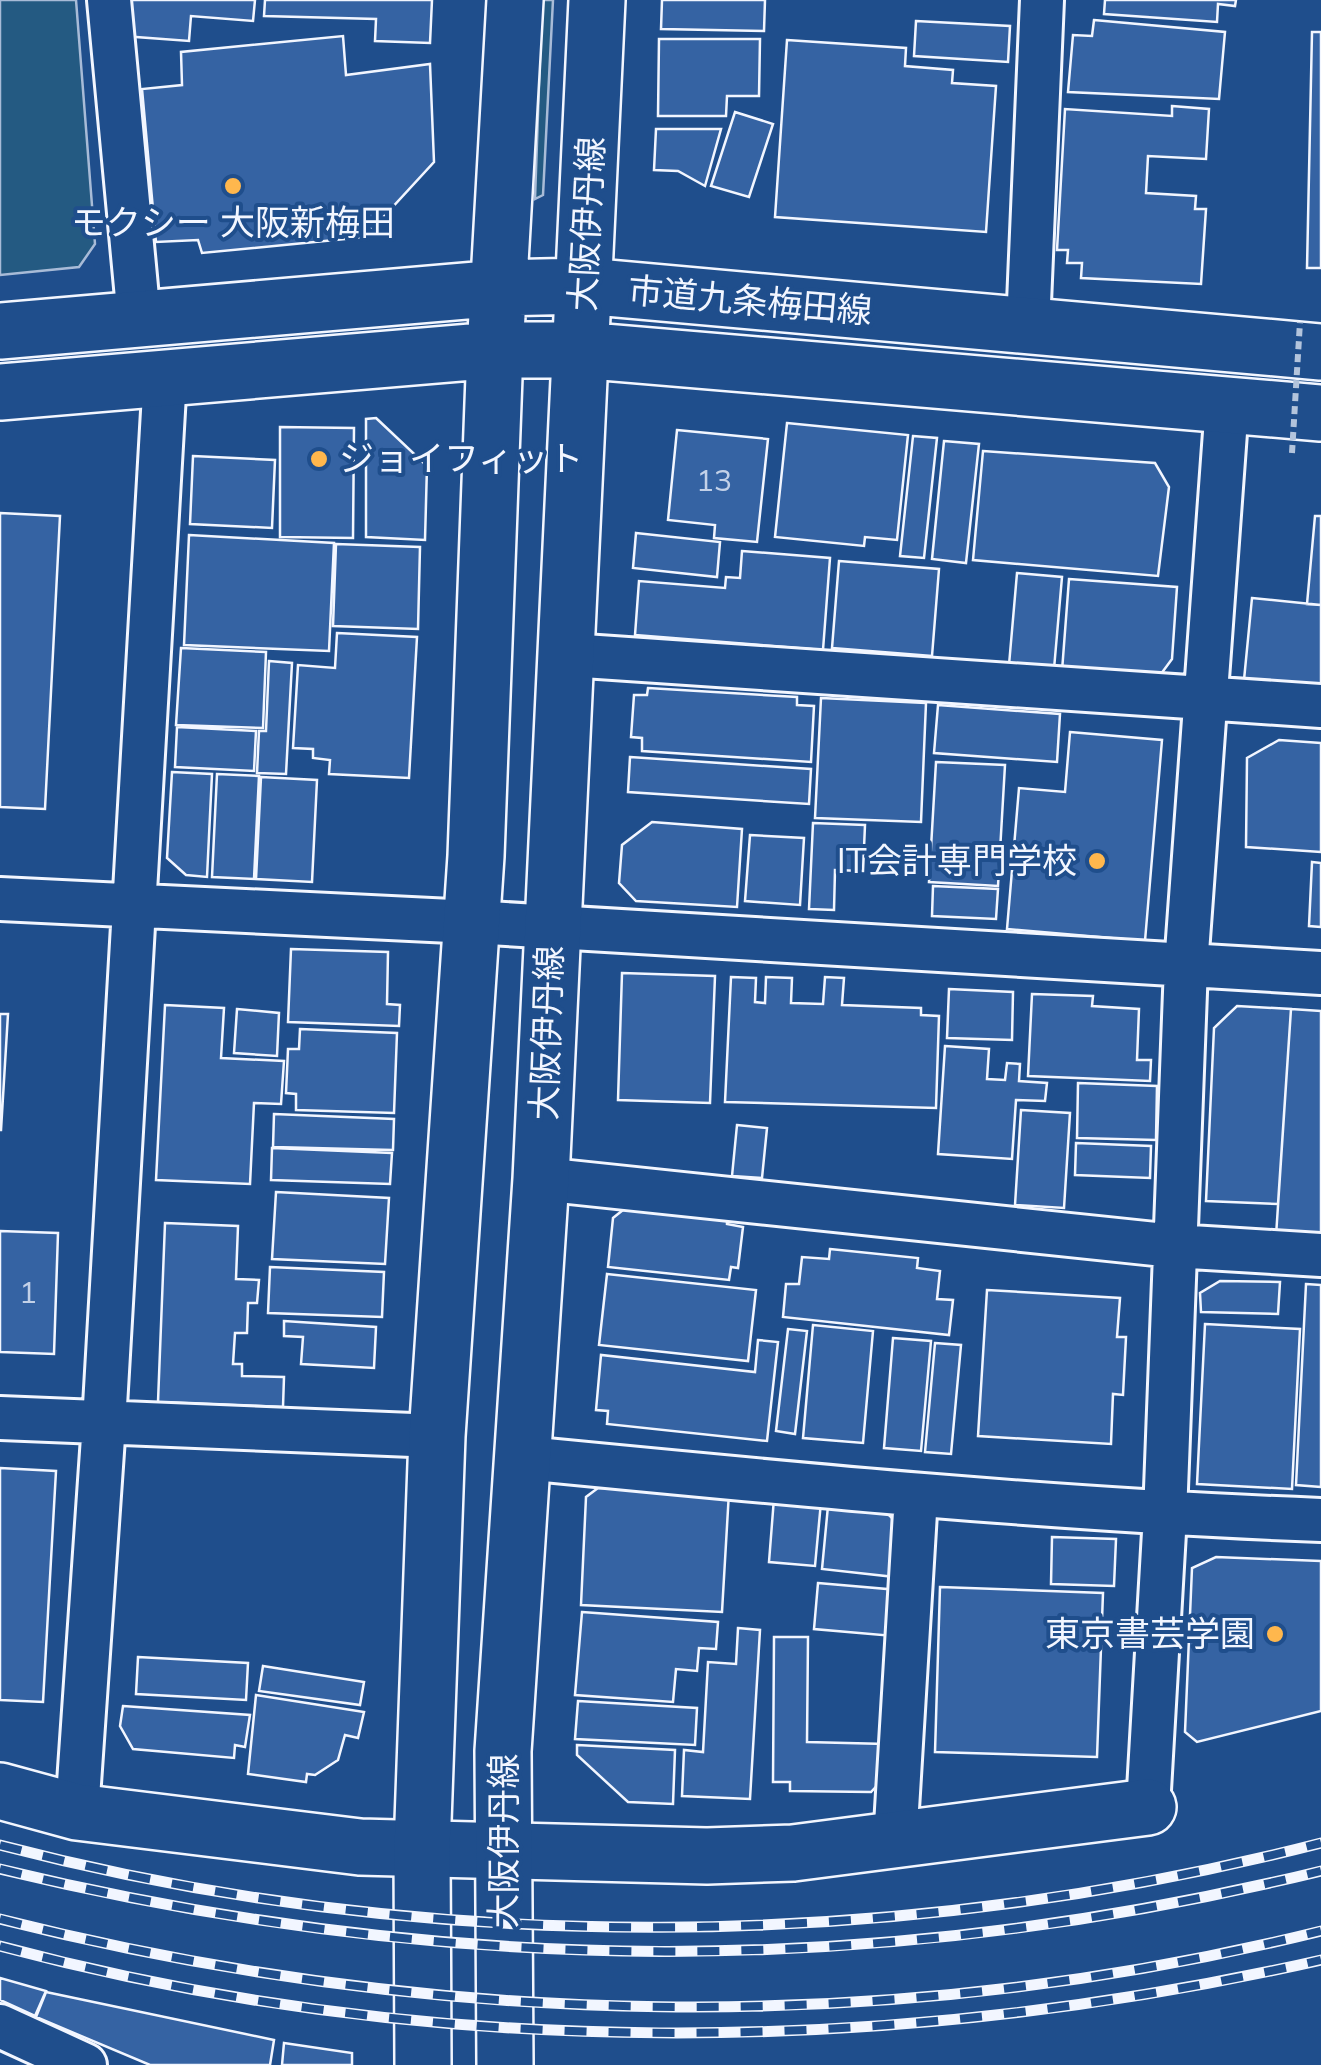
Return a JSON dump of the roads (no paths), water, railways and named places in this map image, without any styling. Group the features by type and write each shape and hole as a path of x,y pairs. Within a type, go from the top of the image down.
{"main road":[{"path":"423,2065 422,1849 438,1436 472,922 495,350 515,0"},
{"name":"大阪伊丹線","path":"505,2065 503,1751 541,1179 598,0"},
{"name":"市道九条梅田線","path":"0,330 500,288 585,286 1028,326 1311,337"},
{"name":"市道九条梅田線","path":"0,392 495,350 580,350 1226,405 1306,433"},
{"path":"0,1791 77,1812 360,1847 707,1856 793,1853 894,1842 1148,1807"}],"street":[{"path":"109,0 138,319"},
{"path":"1028,326 1042,0"},
{"path":"77,1812 104,1423 165,378"},
{"path":"1148,1807 1166,1514 1186,966 1226,405"},
{"path":"569,655 1321,706"},
{"path":"0,898 472,922 1321,974"},
{"path":"541,1179 1174,1246 1321,1255"},
{"path":"0,1418 438,1436"},
{"path":"525,1458 916,1496 1166,1514 1321,1520"},
{"path":"894,1842 916,1496"},
{"path":"0,2026 85,2065"}],"railway":[{"path":"0,1845 162,1882 327,1907 493,1923 660,1927 828,1922 994,1905 1159,1879 1321,1843"},
{"path":"0,1869 167,1905 332,1930 497,1946 660,1951 824,1947 989,1932 1154,1907 1321,1871"},
{"path":"0,1919 164,1956 329,1982 495,2000 660,2007 826,2004 991,1990 1156,1966 1321,1931"},
{"path":"0,1946 162,1984 327,2010 493,2027 659,2033 826,2029 992,2015 1158,1992 1321,1960"}],"place":[{"name":"モクシー 大阪新梅田","path":"233,186"},
{"name":"ジョイフィット","path":"319,459"},
{"name":"IT会計専門学校","path":"1097,861"},
{"name":"東京書芸学園","path":"1275,1634"}]}
